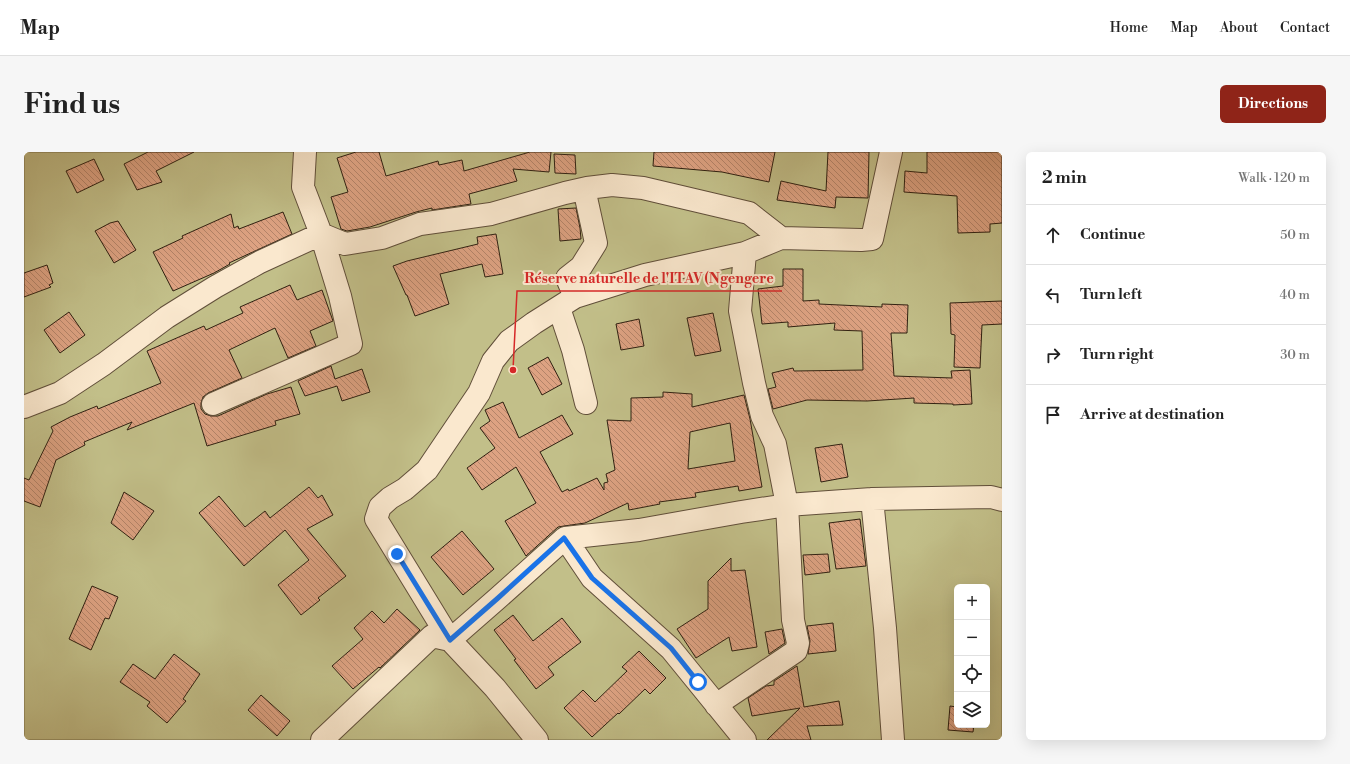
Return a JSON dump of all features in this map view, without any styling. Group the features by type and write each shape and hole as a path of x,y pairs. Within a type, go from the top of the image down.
{"street":[{"path":"213,404 351,344 340,296 321,234 303,187 305,152"},
{"path":"537,740 495,688 450,640 376,520 380,506 427,470 479,393 493,361 509,340 567,303 645,275 745,253 781,238 872,239 892,152"},
{"path":"24,407 60,393 104,364 168,317 215,287 260,262 321,234 345,244 382,238 420,224 491,214 587,188 612,185 643,188 749,213 781,238"},
{"path":"586,403 573,350 567,303 567,278 581,267 596,243 585,193 587,188"},
{"path":"716,705 796,651 798,643 793,620 787,505 775,444 762,416 757,396 740,311 745,253"},
{"path":"450,640 564,538 639,530 787,505 872,499 991,497 1002,500"},
{"path":"872,499 885,628 893,740"},
{"path":"564,538 592,578 671,648 745,740"},
{"path":"322,740 432,636 450,640"}],"shaded area":[{"path":"24,152 1002,152 1002,740 24,740"}],"building":[{"path":"148,152 194,152 156,171 162,182 137,190 124,164"},
{"path":"356,152 379,152 386,176 438,161 439,165 462,160 464,171 530,152 551,152 549,172 513,169 517,181 469,194 471,204 432,210 432,208 370,227 347,231 341,229 331,197 348,192 337,158"},
{"path":"654,152 775,152 769,182 722,172 653,166"},
{"path":"828,152 869,152 868,198 836,197 835,208 777,200 781,181 826,191"},
{"path":"927,152 1002,152 1002,223 990,224 990,232 958,233 957,196 904,192 905,171 927,173"},
{"path":"554,154 575,155 576,174 555,173"},
{"path":"94,159 104,180 77,193 66,171"},
{"path":"576,208 581,239 560,241 558,209"},
{"path":"283,212 292,234 229,263 230,264 214,273 173,291 153,252 183,238 182,236 231,214 234,228 238,226 239,229"},
{"path":"118,221 136,250 114,263 95,231 110,223"},
{"path":"496,234 503,274 485,277 482,264 440,274 449,304 415,316 393,266 407,261 478,244 477,237"},
{"path":"47,265 53,283 49,285 51,287 24,297 24,273"},
{"path":"783,269 803,269 803,301 819,300 819,304 882,307 882,304 908,305 907,333 891,333 894,376 952,378 951,371 970,370 972,404 953,405 914,403 914,398 867,401 807,400 773,409 768,389 776,387 772,373 793,368 794,371 863,370 862,331 834,330 835,323 788,327 788,322 762,324 758,289 783,286"},
{"path":"290,285 297,300 322,290 333,321 310,331 316,346 288,358 275,328 229,350 242,378 208,393 203,397 201,409 205,414 218,416 267,394 291,387 300,414 275,421 276,425 207,446 194,403 127,430 132,422 84,442 85,445 56,460 40,507 24,501 24,478 29,480 53,431 51,427 70,417 97,406 98,409 161,383 147,351 204,326 206,330 243,313 240,307"},
{"path":"1002,301 1002,324 982,325 980,368 954,367 955,335 951,334 950,303"},
{"path":"69,312 85,335 60,353 44,330"},
{"path":"713,313 721,351 695,356 687,318"},
{"path":"639,319 644,346 621,350 616,324"},
{"path":"548,357 562,384 542,395 528,368"},
{"path":"331,366 335,379 362,369 370,392 342,401 337,386 305,396 298,381"},
{"path":"663,392 692,394 692,407 744,395 750,419 762,487 739,491 738,486 695,493 696,497 659,502 660,504 629,510 628,503 585,523 558,527 526,556 505,521 536,503 516,467 482,490 467,468 495,448 480,428 490,421 485,410 503,402 519,438 562,415 573,434 540,452 562,492 568,489 569,491 597,478 604,490 604,483 608,482 606,474 615,470 607,420 631,421 631,398 663,397","holes":["730,423 735,461 688,469 690,432"]},
{"path":"842,444 848,477 821,482 815,448"},
{"path":"309,487 318,498 322,495 333,515 307,529 346,576 318,598 320,600 301,615 278,585 309,560 285,530 244,566 199,513 219,496 245,527 265,511 270,518"},
{"path":"124,492 154,511 133,540 111,523"},
{"path":"860,519 866,566 836,569 829,523"},
{"path":"462,531 494,569 463,595 431,557"},
{"path":"828,554 830,572 805,575 803,555"},
{"path":"731,558 731,571 745,570 757,647 732,651 729,637 696,658 677,629 708,609 708,581"},
{"path":"92,586 118,597 109,619 105,618 91,650 69,639"},
{"path":"397,609 420,630 380,668 379,667 353,689 332,666 363,639 354,628 372,611 384,623"},
{"path":"513,615 533,641 562,618 581,642 548,667 554,675 536,689 494,630"},
{"path":"833,623 836,651 808,654 810,641 807,626"},
{"path":"782,629 785,643 769,654 765,632"},
{"path":"639,651 666,678 650,694 645,689 592,737 564,708 583,690 595,702 627,671 622,667"},
{"path":"174,654 200,674 183,699 186,701 167,723 147,706 150,702 120,682 133,664 155,679"},
{"path":"797,666 804,707 839,701 843,725 807,726 811,740 767,740 800,708 752,716 748,698 766,686 774,685 774,681"},
{"path":"261,695 290,721 277,736 248,710"},
{"path":"950,706 954,707 954,728 974,728 973,732 948,730"}],"place":[{"name":"Réserve naturelle de l'ITAV (Ngengere","path":"513,370"}],"route":[{"path":"397,554 450,640 564,538 592,578 671,648 698,682"}]}
